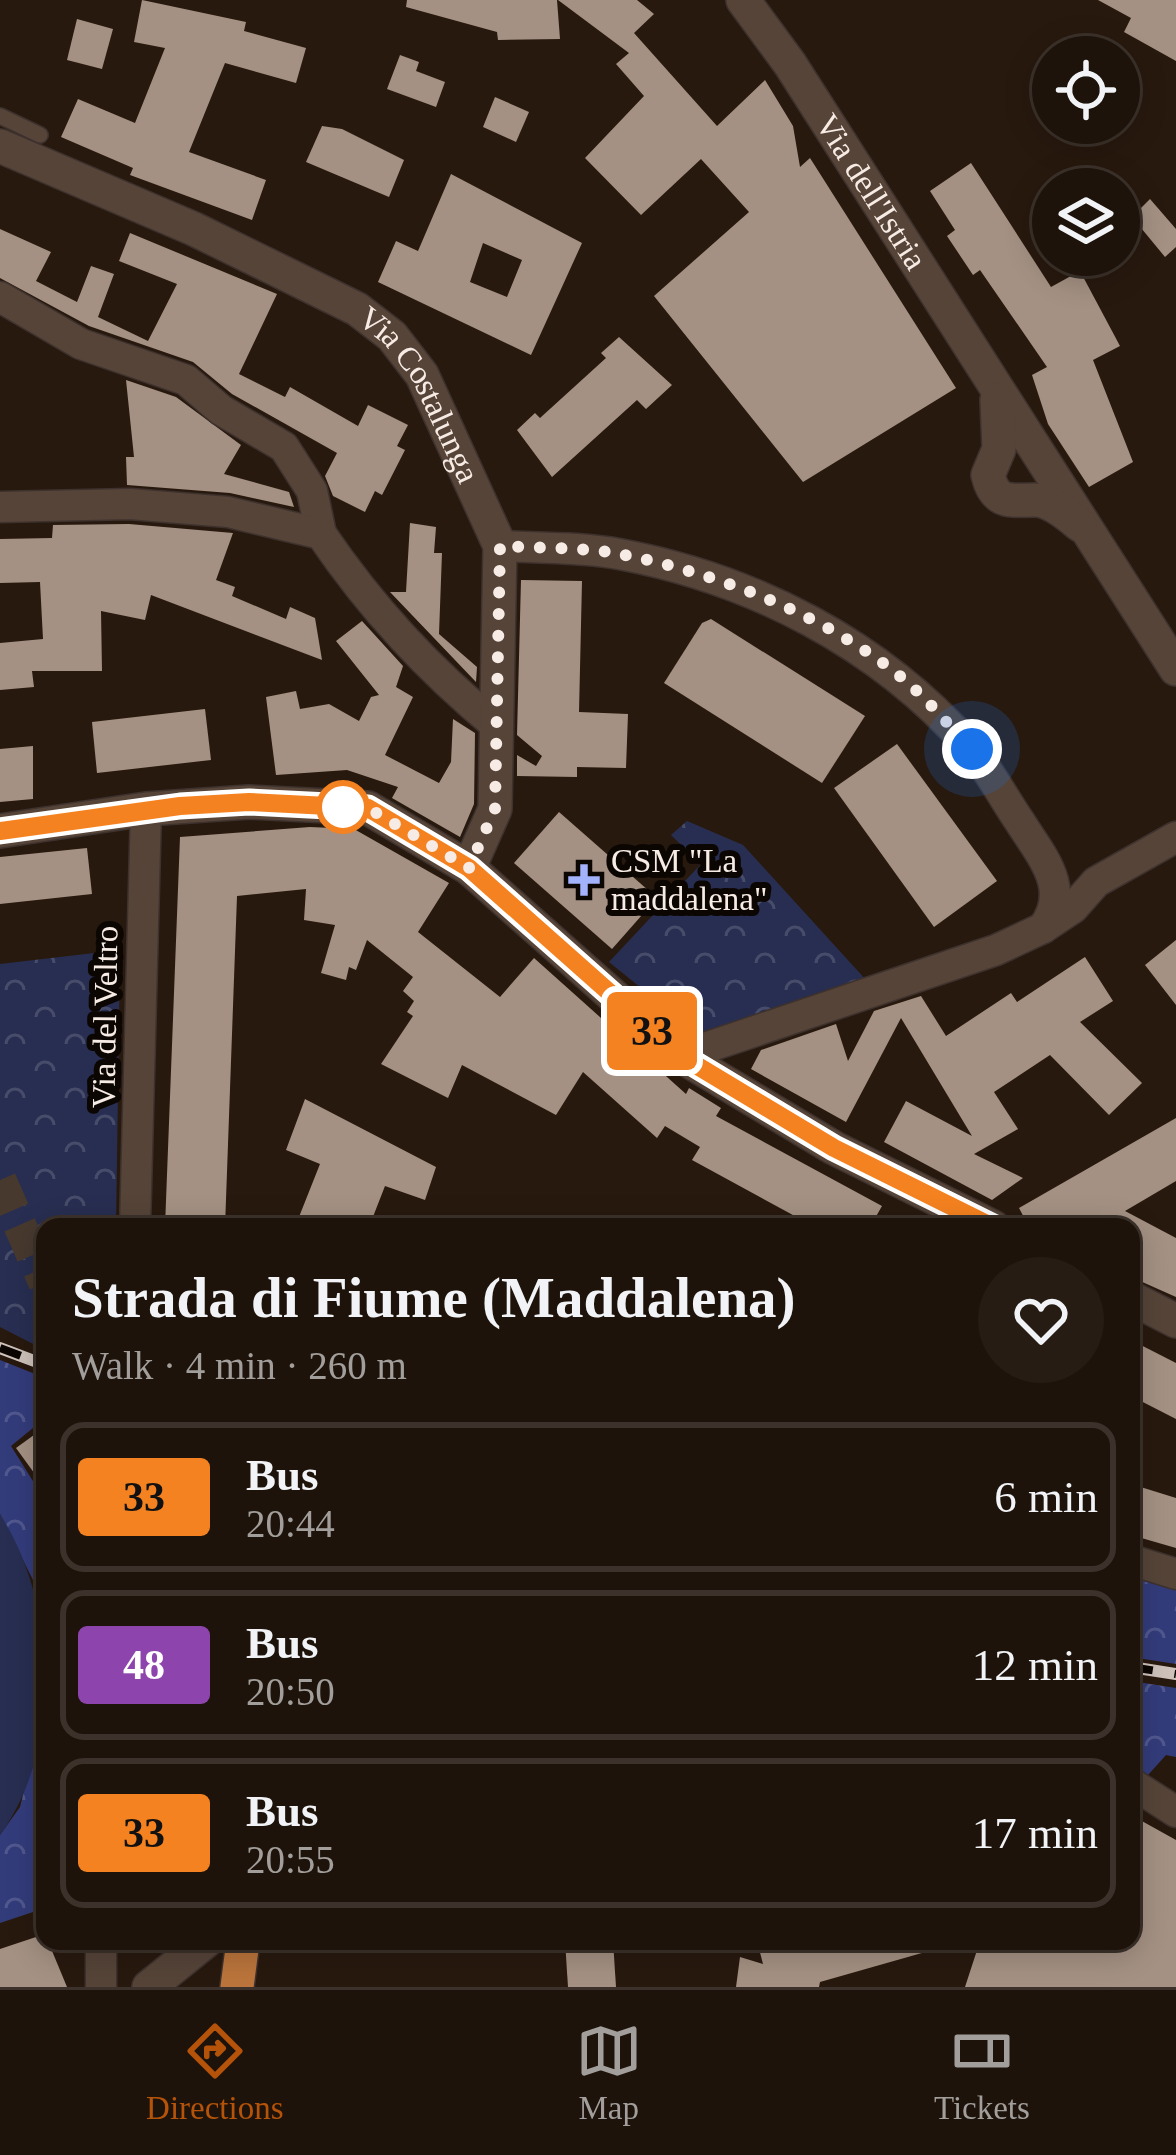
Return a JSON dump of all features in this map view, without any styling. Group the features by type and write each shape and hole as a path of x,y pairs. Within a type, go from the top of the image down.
{"main road":[{"name":"Via dell'Istria","path":"743,0 790,64 1176,669"},
{"name":"Via Costalunga","path":"0,146 194,229 357,309 392,336 431,392 500,546 495,809 469,868"},
{"name":"Via dell'Istria","path":"995,386 1000,449 988,475 996,494 1014,504 1034,500 1082,526"},
{"path":"1000,449 1018,443 1042,456 1047,484 1034,500"},
{"path":"0,831 146,809 249,802 368,808 469,868 681,1056 834,1148 976,1218"},
{"path":"1140,1303 1176,1321"},
{"path":"149,1987 195,1950"},
{"path":"237,1987 242,1950"}],"street":[{"path":"0,297 81,344 186,380 221,410 284,447 312,491 321,534 368,602 434,674 498,727"},
{"path":"0,507 130,504 228,512 321,534"},
{"path":"500,546 616,554 687,571 837,634 907,682 972,749 1051,871 1056,898 1042,928"},
{"name":"Via del Veltro","path":"135,1218 146,809"},
{"path":"681,1056 948,969 1042,928 1073,908 1096,882 1176,837"},
{"path":"1051,871 1096,882"},
{"path":"1140,1563 1176,1574"},
{"path":"1140,1789 1176,1811"},
{"path":"101,1950 101,1987"}],"lane":[{"path":"0,116 40,135"}],"green space":[{"path":"687,821 743,845 866,980 698,1034 609,962 701,864 671,835"},
{"path":"120,950 116,1218 36,1218 36,1345 0,1327 0,964"},
{"path":"0,1360 36,1374 36,1425 11,1446 36,1486 36,1594 0,1514"},
{"path":"0,1514 19,1550 36,1603 36,1755 21,1800 0,1835"},
{"path":"1140,1577 1176,1589 1176,1664 1140,1658"},
{"path":"1140,1682 1176,1688 1176,1757 1166,1755 1148,1775 1140,1769"},
{"path":"36,1742 36,1911 0,1923 0,1835 20,1807"}],"building":[{"path":"142,0 246,22 244,31 306,48 296,83 225,63 189,152 266,180 252,220 130,175 133,168 61,137 78,99 135,123 165,48 134,42"},
{"path":"407,0 557,0 560,39 498,40 497,32 406,7"},
{"path":"558,0 637,0 654,14 634,33 717,126 765,80 793,126 800,167 810,158 956,388 803,482 654,296 749,212 701,159 641,215 585,158 644,96 616,64 629,53"},
{"path":"1098,0 1176,0 1176,61 1140,41 1140,36 1124,32 1131,18"},
{"path":"77,19 113,29 102,69 67,60"},
{"path":"400,55 419,62 416,71 445,82 436,107 387,89"},
{"path":"495,97 529,112 516,142 483,127"},
{"path":"322,126 342,129 404,160 389,197 306,162"},
{"path":"971,163 1032,258 1032,276 1044,276 1051,287 1071,276 1083,276 1120,346 1093,360 1133,462 1089,487 1048,424 1032,375 1047,367 980,270 973,275 947,236 955,230 930,191"},
{"path":"451,174 582,243 531,355 378,282 396,241 418,251","holes":["483,243 522,260 507,297 470,282"]},
{"path":"1150,199 1176,229 1176,247 1165,257 1140,227 1140,209"},
{"path":"0,229 51,252 36,281 77,302 91,266 114,274 98,317 148,341 177,284 119,261 130,233 277,294 239,374 285,397 290,387 358,426 368,405 408,425 397,446 405,450 382,495 375,491 365,512 333,496 325,476 337,453 232,394 193,362 89,326 0,278"},
{"path":"619,337 672,385 646,409 637,400 552,477 517,430 535,413 540,418 606,358 601,353"},
{"path":"126,380 176,397 241,445 224,474 289,492 294,507 230,493 127,485 126,457 134,457"},
{"path":"410,523 436,527 434,553 442,553 439,634 477,667 476,682 390,592 406,592"},
{"path":"129,524 233,533 216,580 235,587 232,596 286,619 290,607 315,618 322,660 151,595 145,620 101,611 102,671 32,671 34,687 0,690 0,643 43,639 40,582 0,583 0,539 52,538 53,525"},
{"path":"521,580 582,581 579,712 628,714 626,768 577,767 577,777 517,776 517,755 536,766 542,756 517,735"},
{"path":"711,619 865,716 822,783 664,683 702,623"},
{"path":"362,621 403,666 396,687 413,697 385,755 439,783 451,762 453,719 475,733 474,804 460,837 392,798 398,787 347,770 276,775 266,697 296,691 300,709 329,704 359,721 371,697 379,695 336,641"},
{"path":"205,709 211,760 97,773 92,722"},
{"path":"897,744 997,881 934,927 834,788"},
{"path":"33,746 33,799 0,802 0,749"},
{"path":"559,812 657,898 612,949 514,863"},
{"path":"310,827 354,829 449,883 418,932 500,997 534,958 686,1094 689,1088 721,1108 716,1116 882,1206 875,1218 798,1218 692,1160 700,1147 665,1126 657,1138 583,1072 556,1115 462,1065 448,1098 381,1064 413,1016 407,1012 414,1001 403,991 413,977 367,940 356,970 349,967 346,980 321,973 335,925 304,920 306,889 237,896 225,1218 165,1218 180,837"},
{"path":"87,848 92,894 0,904 0,857"},
{"path":"1176,940 1176,1005 1145,965"},
{"path":"1085,957 1113,1001 1080,1022 1142,1083 1109,1115 1050,1055 994,1092 1018,1129 974,1154 1023,1178 992,1200 884,1142 906,1101 972,1136 901,1018 846,1122 751,1069 761,1050 836,1024 848,1061 874,1011 921,996 946,1036 1011,993 1017,1002"},
{"path":"305,1099 436,1167 425,1200 385,1186 373,1218 299,1218 320,1164 286,1150"},
{"path":"1176,1118 1176,1181 1125,1211 1138,1218 1024,1218 1019,1208"},
{"path":"1140,1219 1176,1238 1176,1297 1140,1281"},
{"path":"1140,1345 1176,1363 1176,1419 1140,1401"},
{"path":"36,1434 36,1476 16,1448"},
{"path":"1140,1487 1176,1498 1176,1548 1140,1538"},
{"path":"1140,1820 1176,1840 1176,1987 965,1987 977,1950 1140,1950"},
{"path":"36,1937 36,1950 52,1950 67,1987 0,1987 0,1949"},
{"path":"566,1950 614,1950 616,1987 568,1987"},
{"path":"759,1950 932,1950 820,1982 819,1987 736,1987 740,1957 763,1964"}],"tunnel":[{"path":"0,1180 36,1262"}],"railway":[{"path":"0,1348 36,1362"},
{"path":"1140,1668 1176,1674"}],"bus line":[{"name":"33","path":"0,831 180,806 249,802 368,808 469,868 681,1056 834,1148 975,1218"}],"place":[{"name":"CSM \"La maddalena\"","path":"584,880"}],"route":[{"path":"343,807 328,806 368,808 469,868 485,842 495,809 500,546 616,554 687,571 763,599 837,634 907,682 972,749"}]}
